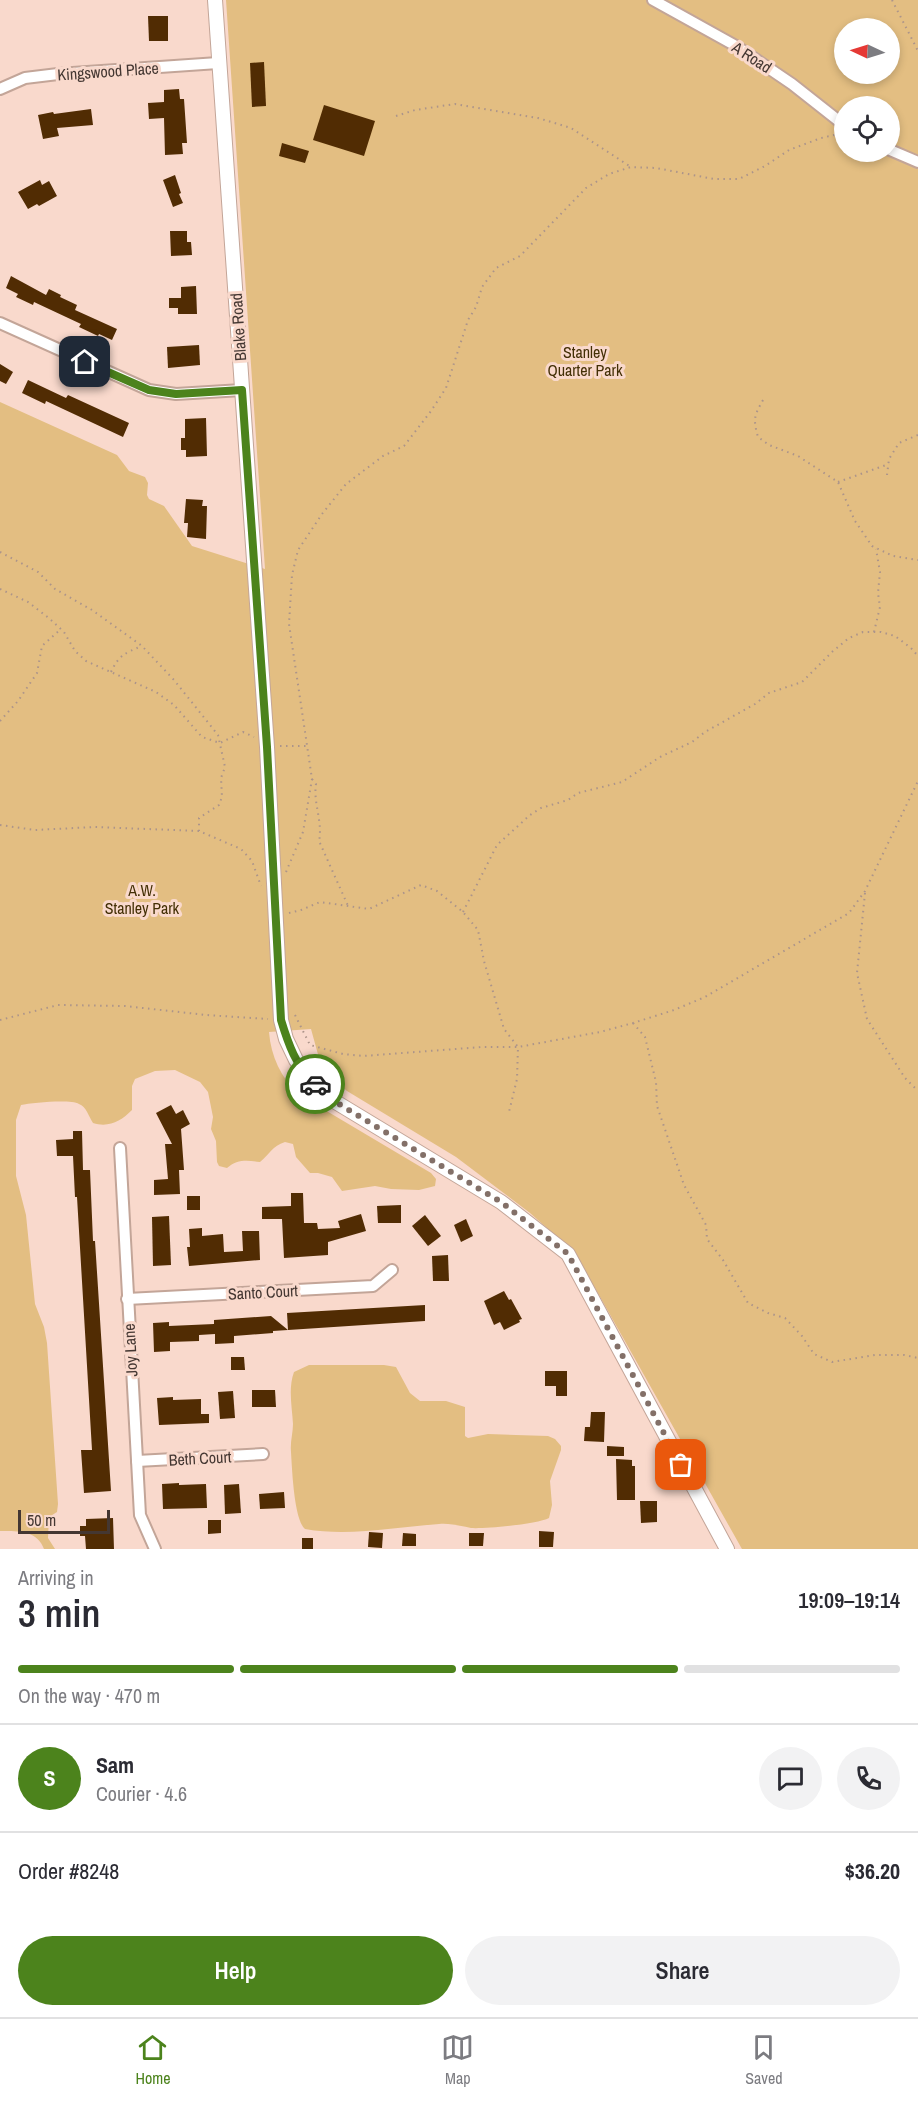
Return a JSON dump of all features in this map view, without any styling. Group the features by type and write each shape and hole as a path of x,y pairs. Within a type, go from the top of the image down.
{"street":[{"name":"Blake Road","path":"214,0 267,747 268,894 281,1020 286,1039 296,1060 309,1078 334,1101 501,1202 568,1254 727,1549"},
{"name":"A Road","path":"653,0 736,46 792,84 834,118"},
{"name":"Kingswood Place","path":"0,89 25,78 218,63"},
{"path":"900,154 918,162"},
{"path":"0,323 149,390 176,394 242,390"},
{"name":"Joy Lane","path":"120,1148 140,1515 154,1549"},
{"name":"Santo Court","path":"127,1299 373,1286 393,1270"},
{"name":"Beth Court","path":"137,1461 263,1454"}],"path":[{"path":"892,0 918,51"},
{"path":"396,116 415,110 455,104 538,118 571,128 631,167"},
{"path":"268,894 303,832 312,779 309,746 289,624 291,575 298,550 346,484 383,456 404,446 431,411 446,388 468,320 476,307 482,287 496,268 520,256 586,188 609,174 631,167 656,168 714,179 739,179 789,150 834,135"},
{"path":"764,400 755,414 754,423 758,437 779,449 798,456 838,482 862,535 876,549 903,559 918,560"},
{"path":"887,475 889,459 898,443 918,435"},
{"path":"838,482 889,464"},
{"path":"874,632 880,607 878,593 880,572 876,549"},
{"path":"0,552 38,572 55,589 93,610 142,646 174,680 218,735 225,767 221,778 222,797 219,805 199,818 199,831"},
{"path":"0,590 28,602 61,629 75,651 86,661 156,692 174,705 202,737 220,743 243,732 267,747 309,746"},
{"path":"0,721 18,701 37,673 42,646 61,629"},
{"path":"463,912 497,845 536,811 568,800 578,793 622,782 667,753 693,742 705,732 717,727 769,693 802,682 814,668 849,638 863,632 895,636 918,656"},
{"path":"110,673 117,658 142,646"},
{"path":"312,779 316,784 315,792 321,830 319,841 349,908"},
{"path":"293,1011 310,1046 353,1056 482,1047 518,1047 600,1032 674,1010 705,997 849,913 865,891 918,783"},
{"path":"0,825 35,830 95,827 199,831 241,849 252,861 268,894 282,914 301,910 320,902 339,904 349,908 369,909 421,885 436,891 463,912 478,930 484,961 504,1029 518,1047 517,1079 509,1112"},
{"path":"865,891 857,973 867,1019 905,1078 918,1091"},
{"path":"0,1020 58,1005 125,1006 281,1020"},
{"path":"633,1023 645,1037 656,1082 657,1107 684,1185 706,1225 707,1239 723,1260 748,1303 785,1318 802,1336 814,1354 832,1362 875,1355 904,1355 918,1358"}],"green space":[{"name":"Stanley Quarter Park","path":"226,0 918,0 918,1549 742,1549 595,1288 565,1244 530,1213 456,1157 347,1091 334,1080 319,1058 311,1029 269,1032 275,1058 282,1074 292,1087 298,1094 431,1173 436,1179 435,1186 419,1190 375,1186 342,1191 332,1177 310,1173 296,1157 293,1144 285,1142 274,1148 260,1162 242,1161 227,1168 219,1166 216,1141 211,1129 213,1117 208,1092 200,1082 175,1070 155,1071 135,1079 132,1086 132,1110 124,1117 109,1124 93,1123 84,1107 74,1103 51,1102 21,1105 16,1120 16,1176 26,1215 35,1304 44,1327 47,1343 58,1504 57,1512 49,1517 48,1538 55,1549 44,1549 37,1538 26,1533 0,1531 0,402 117,455 129,471 145,477 148,483 149,499 164,506 192,546 265,569"},
{"path":"309,1365 396,1367 410,1393 420,1401 446,1401 465,1407 465,1436 468,1438 488,1434 548,1436 555,1439 561,1446 561,1450 550,1481 552,1505 549,1518 488,1528 443,1524 355,1532 305,1529 298,1515 293,1481 291,1391 294,1372"}],"building":[{"path":"148,16 168,16 168,41 149,41"},
{"path":"264,62 266,106 252,107 250,63"},
{"path":"179,89 180,99 184,99 187,143 182,143 183,154 165,155 164,118 149,119 148,103 164,102 164,90"},
{"path":"324,105 375,121 364,156 313,140"},
{"path":"91,109 93,125 57,128 59,136 43,139 38,115"},
{"path":"282,143 309,151 305,163 279,156"},
{"path":"175,175 183,203 173,207 163,180"},
{"path":"40,180 42,185 49,181 57,196 28,209 18,192"},
{"path":"170,231 187,231 187,242 191,242 192,255 171,256"},
{"path":"11,276 46,295 49,289 61,295 60,297 77,305 75,310 117,329 112,340 79,327 81,324 34,302 33,305 16,297 18,294 6,288"},
{"path":"196,286 197,314 178,314 178,308 169,308 169,298 181,298 181,287"},
{"path":"199,345 200,365 168,368 167,347"},
{"path":"0,364 13,372 6,384 0,381"},
{"path":"28,380 66,398 68,395 129,423 123,437 46,401 45,404 22,393"},
{"path":"206,418 207,456 186,457 186,450 181,450 181,438 185,438 185,419"},
{"path":"186,499 203,500 202,506 207,506 206,539 187,537 188,523 184,523"},
{"path":"171,1105 176,1114 183,1110 190,1124 181,1129 184,1170 179,1170 180,1194 154,1195 154,1180 168,1179 165,1144 172,1144 156,1113"},
{"path":"73,1131 82,1131 83,1170 90,1170 111,1491 84,1493 81,1450 92,1450 77,1197 75,1197 73,1156 57,1156 56,1140 73,1139"},
{"path":"291,1193 303,1193 304,1223 317,1223 318,1229 340,1228 338,1221 361,1214 366,1231 328,1242 328,1255 284,1258 282,1219 262,1219 262,1207 291,1206"},
{"path":"187,1196 200,1196 200,1210 187,1210"},
{"path":"401,1205 401,1223 378,1223 377,1206"},
{"path":"425,1215 441,1236 428,1246 412,1226"},
{"path":"169,1216 171,1265 153,1266 152,1217"},
{"path":"466,1219 473,1236 461,1242 454,1225"},
{"path":"202,1228 202,1236 223,1234 224,1252 243,1251 242,1231 259,1231 260,1260 189,1266 187,1247 190,1247 189,1229"},
{"path":"448,1255 449,1281 433,1281 432,1256"},
{"path":"504,1291 522,1319 504,1330 500,1322 494,1325 484,1301"},
{"path":"425,1305 425,1321 288,1330 287,1313"},
{"path":"271,1316 288,1330 234,1336 234,1343 215,1344 215,1334 199,1335 199,1341 170,1342 170,1351 154,1352 153,1323 169,1322 169,1326 214,1324 214,1320"},
{"path":"231,1357 244,1357 245,1370 231,1370"},
{"path":"545,1371 567,1371 567,1396 556,1396 556,1386 545,1386"},
{"path":"252,1390 275,1390 276,1407 252,1407"},
{"path":"233,1391 235,1418 220,1419 218,1392"},
{"path":"173,1397 173,1400 201,1399 201,1414 209,1414 209,1423 159,1425 157,1398"},
{"path":"591,1412 605,1412 604,1442 584,1441 585,1427 590,1427"},
{"path":"607,1446 624,1447 624,1456 607,1456"},
{"path":"616,1459 632,1460 632,1466 635,1466 635,1500 617,1500"},
{"path":"179,1483 179,1485 206,1484 207,1508 163,1509 162,1484"},
{"path":"239,1484 241,1513 225,1514 224,1485"},
{"path":"284,1492 285,1508 260,1509 259,1494"},
{"path":"640,1501 657,1501 657,1522 641,1523"},
{"path":"113,1518 114,1549 86,1549 85,1536 80,1536 80,1526 86,1526 86,1519"},
{"path":"208,1520 221,1520 221,1533 208,1534"},
{"path":"539,1531 554,1532 553,1547 539,1547"},
{"path":"369,1532 383,1533 382,1548 368,1547"},
{"path":"403,1533 416,1534 416,1546 402,1546"},
{"path":"469,1533 484,1533 483,1546 469,1546"},
{"path":"302,1538 313,1538 313,1549 302,1549"}],"way so far":[{"path":"315,1084 334,1101 501,1202 568,1254 681,1465"}],"route":[{"path":"85,362 149,390 176,394 242,390 267,747 281,1020 286,1039 296,1060 315,1084"}],"park label":[{"name":"A.W. Stanley Park","path":"142,899"}]}
